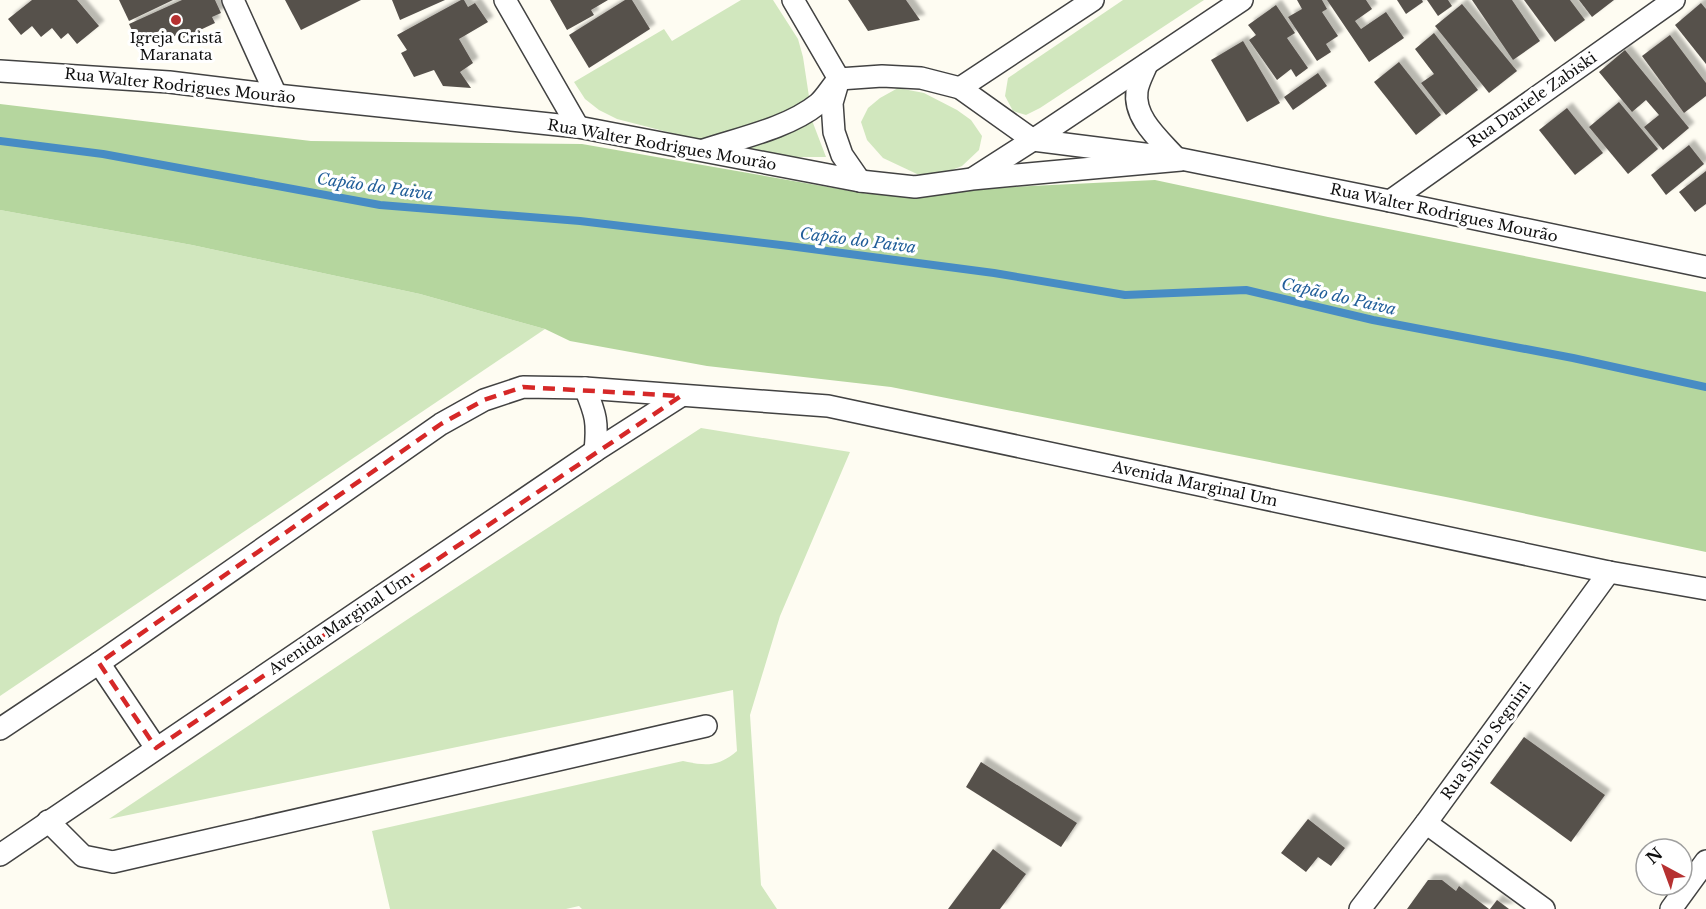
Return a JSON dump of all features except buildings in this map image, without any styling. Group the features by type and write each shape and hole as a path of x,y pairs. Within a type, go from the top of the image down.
{"street":[{"path":"232,0 276,95"},
{"path":"506,0 578,127"},
{"path":"793,0 838,79 832,103 834,132 842,155 860,182"},
{"path":"700,151 759,133 807,111 820,102 838,79 882,76 921,78 960,88 1093,0"},
{"path":"972,179 1242,0"},
{"name":"Rua Daniele Zabiski","path":"1390,201 1674,0"},
{"path":"1147,64 1137,91 1139,110 1149,129 1178,159"},
{"name":"Rua Walter Rodrigues Mourão","path":"0,70 169,82 578,127 860,182 915,187 972,179 1178,159"},
{"name":"Rua Walter Rodrigues Mourão","path":"960,88 1033,140 1178,159 1706,267"},
{"name":"Avenida Marginal Um","path":"0,729 99,663 441,424 484,400 523,387 585,388 828,406 1609,572 1706,589"},
{"path":"585,388 595,412 597,428 595,451"},
{"name":"Avenida Marginal Um","path":"0,855 595,451 681,396"},
{"name":"Rua Silvio Segnini","path":"1360,909 1426,823 1609,572"},
{"path":"99,663 156,748"},
{"path":"48,821 83,856 113,862 706,726"},
{"path":"1426,823 1544,909"},
{"path":"1671,909 1706,861"}],"highlighted area":[{"path":"523,387 681,396 156,748 99,663 441,424 484,400"}],"green space":[{"path":"741,0 773,0 798,39 813,123 826,157 788,157 695,139 617,119 599,110 585,99 574,82 664,29 672,41"},
{"path":"1123,0 1204,0 1040,108 1026,115 1013,111 1005,96 1008,78"},
{"path":"898,88 924,93 971,120 982,136 979,150 962,166 930,176 917,174 883,158 867,140 861,122 868,108"},
{"path":"0,104 311,141 582,144 868,194 1155,180 1706,292 1706,552 1456,499 891,387 707,366 570,341 545,329 420,294 192,245 0,210"},
{"path":"0,210 192,245 420,294 545,329 0,696"},
{"path":"701,428 850,452 780,616 750,715 761,885 777,909 582,909 579,906 566,909 390,909 372,831 683,761 698,764 718,763 737,751 733,690 109,819 411,617"}],"waterway":[{"name":"Capão do Paiva","path":"0,141 103,154 380,205 580,221 789,246 994,273 1125,295 1246,290 1373,320 1573,358 1706,387"}],"place":[{"name":"Igreja Cristã Maranata","path":"176,20"}]}
